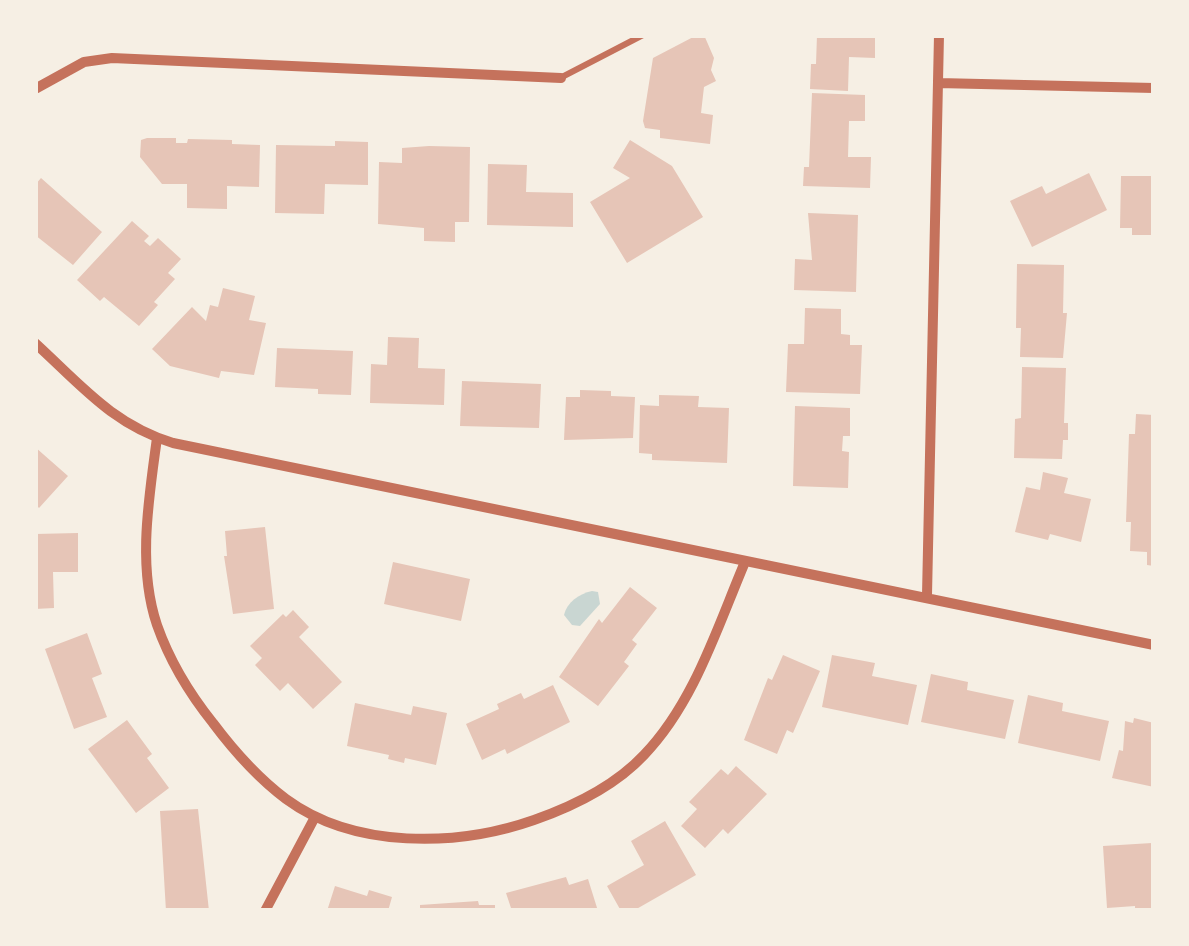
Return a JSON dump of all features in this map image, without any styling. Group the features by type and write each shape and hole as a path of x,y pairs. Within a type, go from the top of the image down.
{"street":[{"path":"927,595 939,35"},
{"path":"35,89 84,62 112,58 560,78"},
{"path":"938,82 1154,88"},
{"path":"35,343 118,419 157,438 1154,644"},
{"path":"157,438 148,525 150,598 164,645 194,700 230,746 287,800 315,816 374,834 430,838 508,828 579,802 642,758 676,715 705,658 745,562"},
{"path":"265,911 315,816"}],"lane":[{"path":"560,78 643,35"}],"shaded area":[{"path":"598,592 600,604 580,626 572,625 564,615 568,606 578,596"}],"building":[{"path":"704,35 714,58 711,70 716,81 704,87 701,113 713,115 710,144 660,138 660,130 645,128 643,121 653,58"},
{"path":"817,35 875,35 875,58 849,57 848,91 810,89"},
{"path":"812,93 865,95 865,121 849,121 848,157 871,157 870,188 803,186 804,167 809,167"},
{"path":"176,138 176,143 187,143 188,139 232,140 232,144 260,145 259,187 227,186 227,209 187,208 187,184 162,184 140,157 141,140"},
{"path":"630,140 672,166 703,217 627,263 590,202 630,178 613,168"},
{"path":"335,141 368,142 368,185 325,184 324,214 275,213 276,145 335,146"},
{"path":"470,147 469,222 455,222 455,242 424,241 424,228 378,224 379,162 402,163 402,148"},
{"path":"488,164 527,165 526,192 573,193 573,227 487,225"},
{"path":"1089,173 1107,210 1032,247 1010,201 1042,186 1046,194"},
{"path":"1121,176 1154,176 1154,235 1132,235 1132,228 1120,228"},
{"path":"41,178 102,232 73,265 35,235 35,185"},
{"path":"808,213 858,215 856,292 794,290 795,259 812,260"},
{"path":"132,221 149,236 144,241 150,246 158,238 181,259 168,273 175,279 139,326 104,297 100,301 77,280"},
{"path":"1017,264 1064,265 1063,313 1067,313 1063,358 1020,357 1021,328 1016,328"},
{"path":"223,288 255,296 249,320 266,323 254,375 221,371 219,378 170,366 152,349 192,307 206,321 210,305 218,307"},
{"path":"805,308 841,309 841,334 850,335 850,345 862,345 860,394 786,392 788,344 804,344"},
{"path":"388,337 419,338 418,368 445,369 444,405 370,403 371,364 387,365"},
{"path":"277,348 353,351 351,395 275,387"},
{"path":"1022,367 1066,368 1064,423 1068,423 1068,440 1063,440 1062,459 1014,458 1015,419 1021,418"},
{"path":"462,381 541,384 539,428 460,426"},
{"path":"580,390 635,397 633,438 564,440 566,397 580,397"},
{"path":"659,395 699,396 698,407 729,408 727,463 652,460 652,454 639,453 640,405 659,406"},
{"path":"795,406 850,408 850,436 843,436 842,451 849,452 848,488 793,486"},
{"path":"1136,414 1154,415 1154,566 1147,565 1147,552 1130,551 1131,522 1126,522 1129,434 1135,434"},
{"path":"35,447 68,476 39,508 35,504"},
{"path":"1043,472 1068,478 1064,493 1091,499 1081,542 1050,534 1048,540 1015,532 1026,487 1040,490"},
{"path":"265,527 274,609 233,614 224,556 225,531"},
{"path":"78,533 78,572 53,572 54,608 35,609 35,534"},
{"path":"393,562 470,579 461,621 384,604"},
{"path":"630,587 657,608 632,640 637,644 624,662 629,666 598,706 559,677 599,619 602,623"},
{"path":"293,610 309,627 299,637 342,682 313,709 288,683 280,691 255,665 262,658 250,646 283,614 286,617"},
{"path":"87,633 102,674 92,678 107,717 74,729 45,649"},
{"path":"783,655 820,671 793,733 787,730 777,754 744,740 768,678 772,680"},
{"path":"832,655 875,663 872,676 917,685 908,725 822,707"},
{"path":"931,674 968,682 967,690 1014,700 1005,739 921,722"},
{"path":"553,685 570,722 507,754 505,749 482,760 466,724 499,709 497,704 521,693 524,699"},
{"path":"1028,695 1063,703 1062,711 1109,721 1100,761 1018,743"},
{"path":"355,703 411,715 413,706 447,713 436,765 405,758 404,763 388,759 389,755 347,746"},
{"path":"1134,718 1154,723 1154,787 1112,778 1119,750 1123,751 1125,721 1133,723"},
{"path":"127,720 152,754 147,758 169,788 136,813 88,749"},
{"path":"736,766 767,794 728,834 723,829 705,848 681,826 697,809 689,802 721,769 728,775"},
{"path":"198,809 209,911 166,911 160,811"},
{"path":"665,821 696,875 633,911 621,911 607,886 644,865 631,841"},
{"path":"1152,843 1154,909 1107,908 1103,846"},
{"path":"566,877 569,885 588,879 598,911 512,911 506,893"},
{"path":"335,886 367,896 369,890 392,897 388,911 327,911"},
{"path":"478,901 479,905 495,905 495,911 420,911 420,905"}]}
